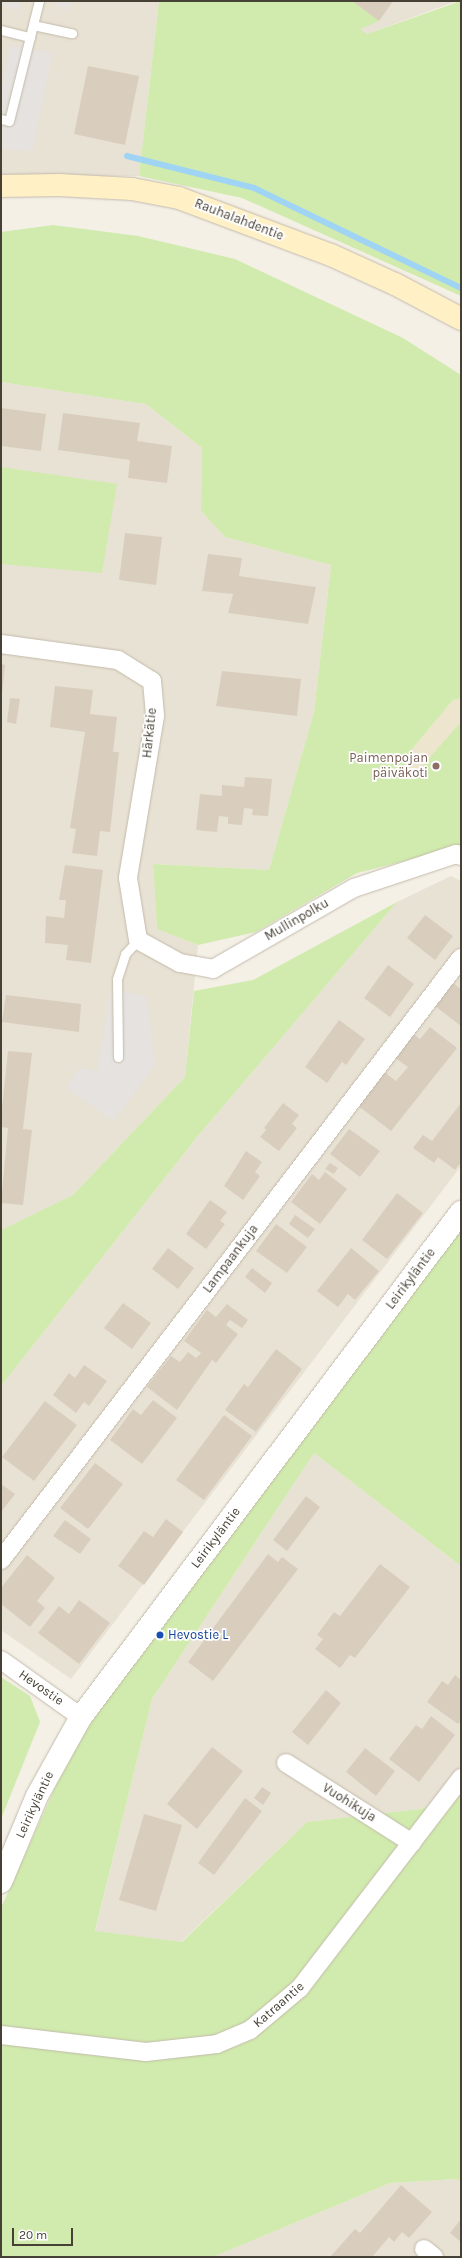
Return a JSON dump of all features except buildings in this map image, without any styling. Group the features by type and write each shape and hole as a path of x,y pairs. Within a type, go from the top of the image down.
{"main road":[{"name":"Rauhalahdentie","path":"1,186 59,186 132,189 179,198 331,255 395,284 461,319"}],"street":[{"name":"Härkätie","path":"1,644 118,660 152,681 155,716 128,878 138,940"},
{"name":"Mullinpolku","path":"138,940 180,963 213,969 354,888 456,854 461,856"},
{"name":"Lampaankuja","path":"1,1560 461,958"},
{"name":"Leirikyläntie","path":"1,1882 37,1796 81,1717 461,1212"},
{"name":"Hevostie","path":"1,1660 81,1717"},
{"name":"Vuohikuja","path":"286,1763 412,1842"},
{"name":"Katraantie","path":"1,2035 146,2052 217,2044 250,2030 300,1988 461,1778"}],"lane":[{"path":"1,119 9,121 39,1"},
{"path":"33,25 72,33"},
{"path":"1,30 30,37"},
{"path":"118,1057 117,980 125,954 138,940"}],"shaded area":[{"path":"1,1 159,1 139,176 1,176"},
{"path":"1,1 20,1 18,11 1,5"},
{"path":"53,1 74,1 65,12"},
{"path":"319,1 457,1 367,34"},
{"path":"10,45 53,53 32,151 1,149 1,92"},
{"path":"1,382 146,404 202,448 201,511 225,537 331,565 314,712 269,870 153,864 157,929 198,945 185,1077 73,1195 1,1230"},
{"name":"Paimenpojan päiväkoti","path":"461,698 461,832 408,782 412,749 453,700"},
{"path":"451,876 461,881 461,1166 71,1679 1,1630 1,1386 197,1137 397,902"},
{"path":"111,990 147,996 155,1065 113,1121 66,1088 79,1068 97,1071"},
{"path":"314,1453 461,1566 461,1793 422,1809 307,1822 181,1942 95,1932 152,1699"},
{"path":"458,2179 461,2181 461,2257 213,2257 390,2183"}],"green space":[{"path":"159,1 352,1 379,21 360,29 367,34 461,1 461,296 242,198 139,176"},
{"path":"53,225 138,236 235,259 403,338 461,375 461,698 453,700 412,749 409,781 461,722 461,847 357,873 256,932 198,945 157,929 153,864 269,870 314,712 331,565 225,537 201,511 202,448 146,404 1,382 1,232"},
{"path":"1,467 117,484 102,573 1,564"},
{"path":"397,902 197,1137 1,1386 1,1230 73,1195 185,1077 194,991 253,980"},
{"path":"461,1226 461,1566 314,1453 152,1699 95,1931 182,1942 307,1822 421,1809 461,1793 461,2181 457,2179 390,2183 213,2257 1,2257 1,1908 85,1721"},
{"path":"1,1677 30,1696 40,1722 1,1819"}],"waterway":[{"path":"127,156 254,188 461,288"}],"place":[{"name":"Paimenpojan päiväkoti","path":"436,766"},
{"name":"Hevostie L","path":"160,1635"}]}
